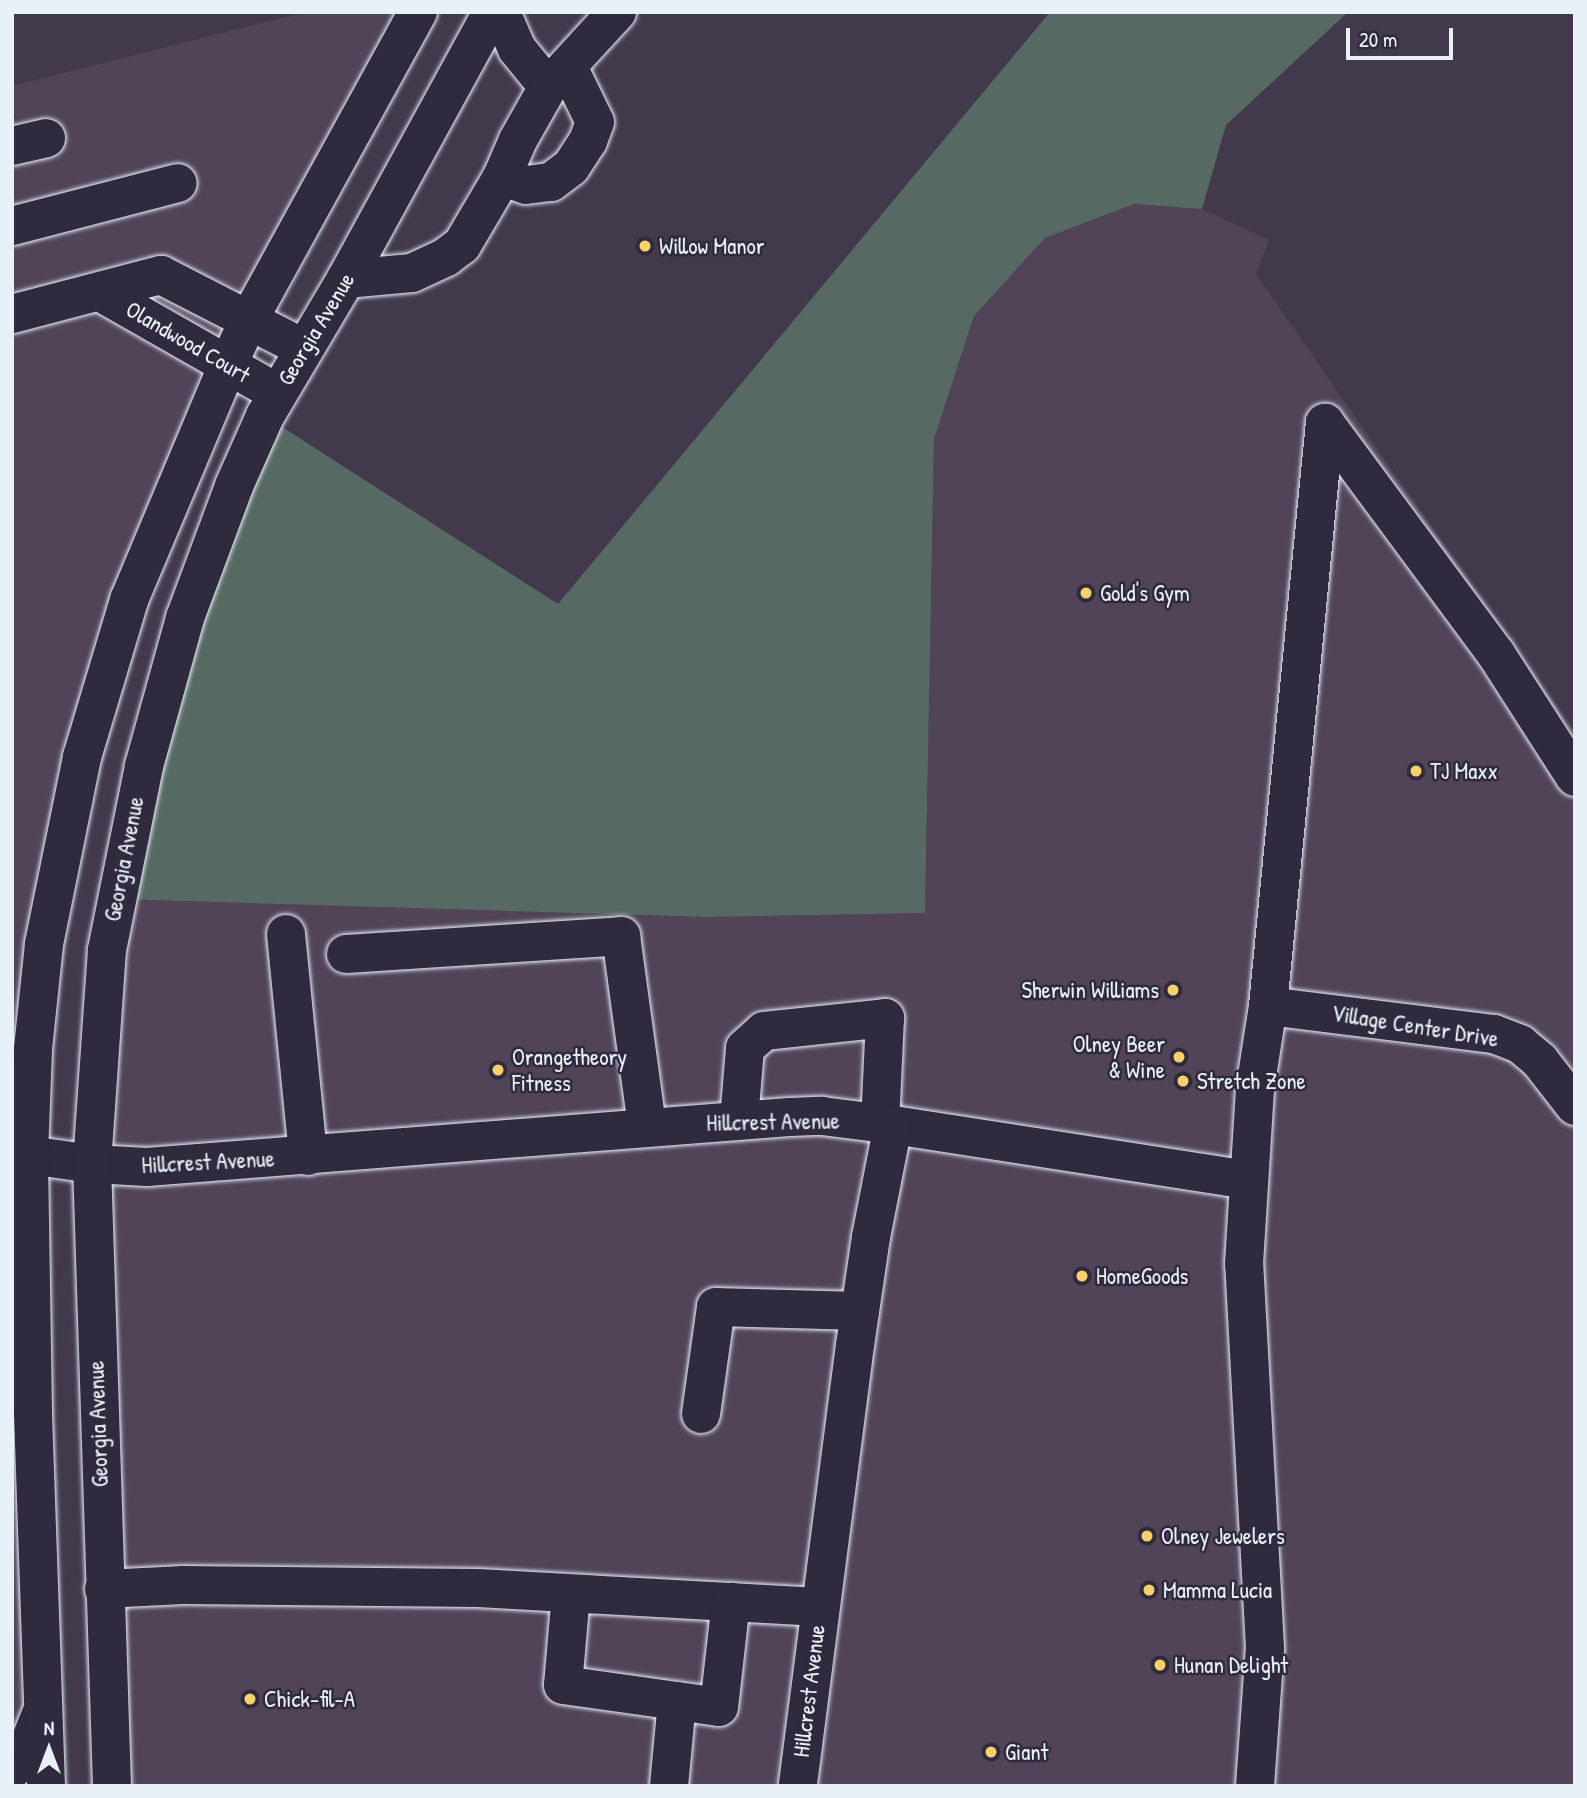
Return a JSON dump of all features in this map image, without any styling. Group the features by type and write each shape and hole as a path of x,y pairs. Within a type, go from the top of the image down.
{"main road":[{"path":"46,1786 29,1156 33,1049 44,944 82,757 128,600 228,365 248,321 418,12"},
{"name":"Georgia Avenue","path":"112,1786 92,1164 107,950 144,766 185,618 234,486 277,393 346,279 492,12"},
{"path":"500,12 517,49 558,77 595,122 588,141 571,167 551,182 526,185 502,177"},
{"path":"346,279 412,273 446,257 462,245 502,177 518,140 558,77 617,12"},
{"path":"12,226 178,183"},
{"name":"Olandwood Court","path":"15,305 100,292 161,275 303,348"},
{"name":"Olandwood Court","path":"100,292 277,393"},
{"path":"1255,1786 1265,1648 1244,1264 1255,1089 1268,1006 1325,423 1496,654 1575,777"},
{"path":"286,934 308,1156"},
{"path":"346,954 621,936 647,1127"},
{"name":"Village Center Drive","path":"1268,1006 1494,1034 1520,1044 1540,1061 1575,1106"},
{"path":"739,1120 745,1048 764,1031 886,1018 887,1125 1249,1180"},
{"name":"Hillcrest Avenue","path":"29,1156 92,1164 147,1167 739,1120 822,1116 887,1125 820,1606 798,1786"},
{"path":"701,1414 716,1307 860,1311"},
{"path":"104,1589 183,1585 307,1585 820,1606"},
{"path":"571,1594 563,1685 719,1707 731,1602"},
{"path":"668,1786 677,1701"},
{"path":"12,1770 28,1746 43,1709"}],"shaded area":[{"path":"306,12 396,12 210,353 44,944 45,1786 12,1786 12,86"},
{"path":"1134,204 1202,209 1269,240 1256,274 1575,733 1575,1786 112,1786 100,1481 115,899 706,917 925,913 934,439 974,316 1045,238"}],"green space":[{"path":"1050,12 1348,12 1226,125 1202,209 1134,204 1045,238 974,316 934,439 925,913 706,917 115,899 265,416 558,604"}],"place":[{"name":"Willow Manor","path":"645,246"},
{"name":"Gold's Gym","path":"1086,593"},
{"name":"TJ Maxx","path":"1416,771"},
{"name":"Sherwin Williams","path":"1173,990"},
{"name":"Olney Beer & Wine","path":"1179,1057"},
{"name":"Orangetheory Fitness","path":"498,1070"},
{"name":"Stretch Zone","path":"1183,1081"},
{"name":"HomeGoods","path":"1082,1276"},
{"name":"Olney Jewelers","path":"1147,1536"},
{"name":"Mamma Lucia","path":"1149,1590"},
{"name":"Hunan Delight","path":"1160,1665"},
{"name":"Chick-fil-A","path":"250,1699"},
{"name":"Giant","path":"991,1752"}]}
